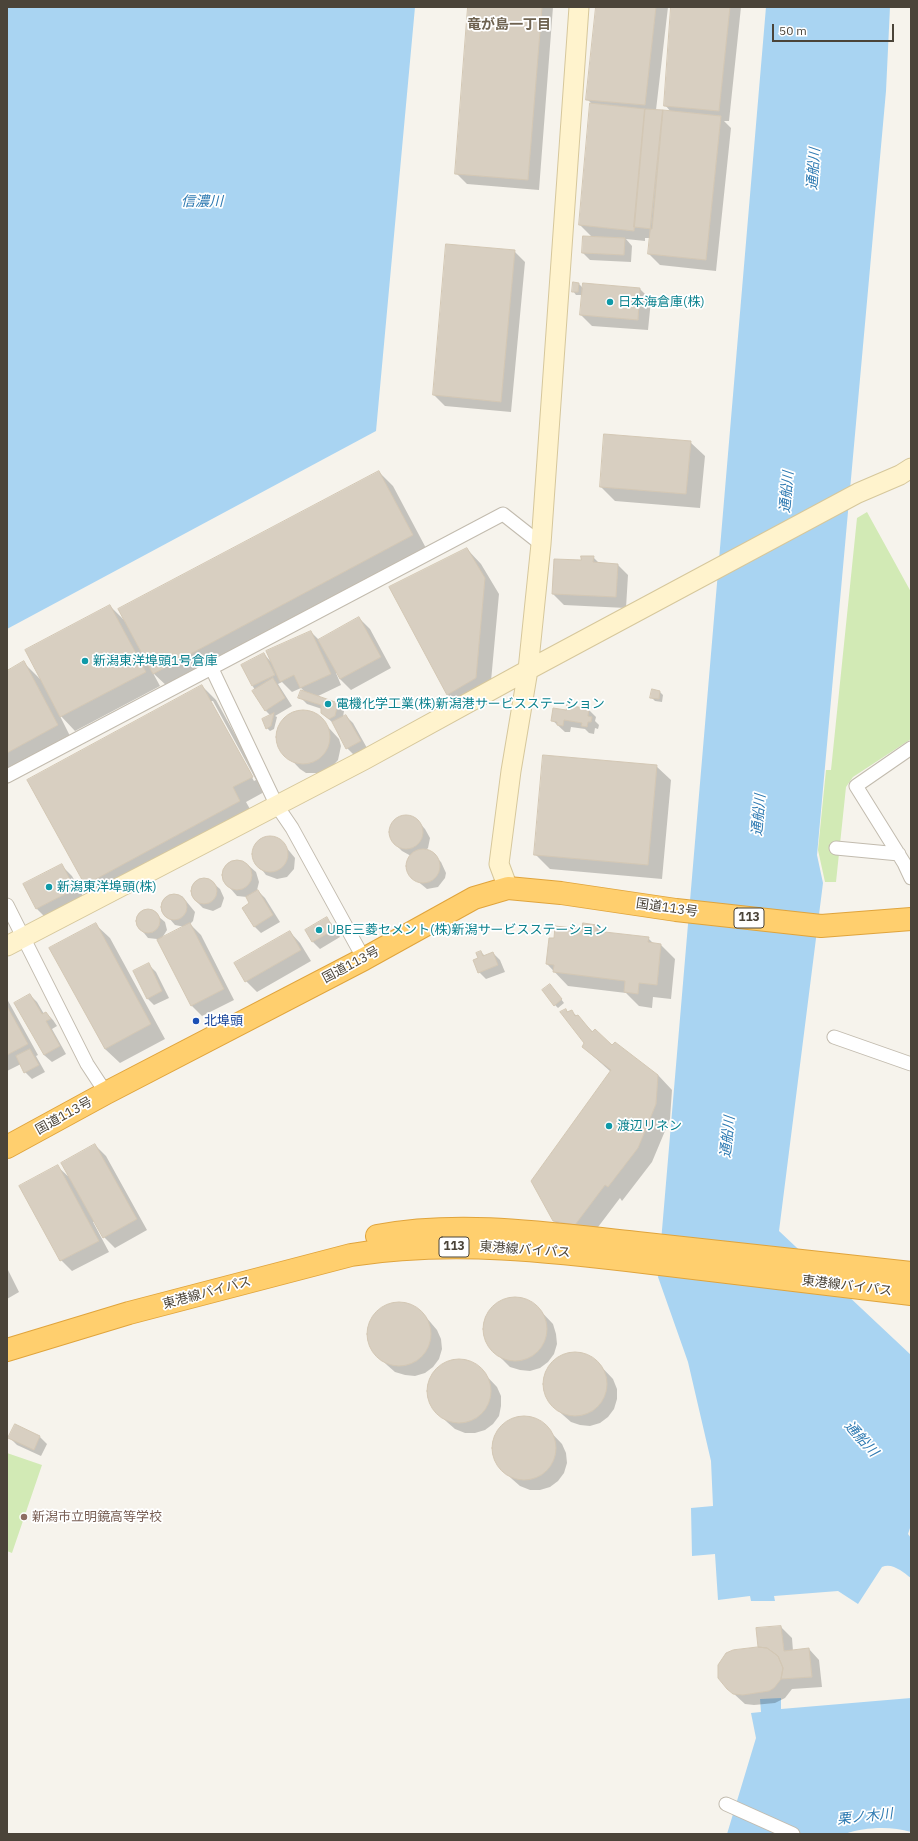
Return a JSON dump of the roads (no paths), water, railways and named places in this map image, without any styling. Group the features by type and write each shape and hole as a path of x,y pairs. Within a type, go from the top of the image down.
{"highway":[{"name":"国道113号","path":"7,1147 106,1093 364,959 474,898 508,888 561,893 676,910 821,926 911,919"},
{"name":"東港線バイパス","path":"7,1336 128,1301 344,1242 382,1235 417,1231 496,1229 911,1273"},
{"name":"東港線バイパス","path":"7,1350 129,1313 351,1255 388,1249 415,1247 495,1247 569,1253 911,1294"}],"street":[{"path":"508,888 499,864 511,771 528,670 541,544 579,7"},
{"path":"7,946 277,806 858,493 900,475 911,468"},
{"path":"7,776 503,514 541,544"},
{"path":"212,669 277,806 292,828 364,959"},
{"path":"911,748 856,786 905,859 911,878"},
{"path":"836,848 905,859"},
{"path":"7,905 87,1064 106,1093"},
{"path":"834,1037 911,1064"},
{"path":"726,1804 793,1834"}],"water":[{"name":"信濃川","path":"7,7 415,7 376,431 7,629"},
{"name":"通船川","path":"766,7 890,7 886,91 817,855 823,883 779,1231 911,1355 911,1525 908,1534 911,1538 911,1578 893,1567 882,1567 858,1604 838,1591 774,1596 775,1601 751,1601 750,1596 718,1600 715,1554 692,1556 691,1508 713,1506 711,1461 688,1362 658,1277"},
{"name":"栗ノ木川","path":"781,1698 781,1709 911,1698 911,1832 878,1828 845,1834 727,1834 756,1738 751,1713 761,1712 760,1699"}],"place":[{"name":"日本海倉庫(株)","path":"610,302"},
{"name":"新潟東洋埠頭1号倉庫","path":"85,661"},
{"name":"電機化学工業(株)新潟港サービスステーション","path":"328,704"},
{"name":"新潟東洋埠頭(株)","path":"49,887"},
{"name":"UBE三菱セメント(株)新潟サービスステーション","path":"319,930"},
{"name":"北埠頭","path":"196,1021"},
{"name":"渡辺リネン","path":"609,1126"},
{"name":"新潟市立明鏡高等学校","path":"24,1517"}],"district":[{"name":"竜が島一丁目","path":"509,25"}]}
